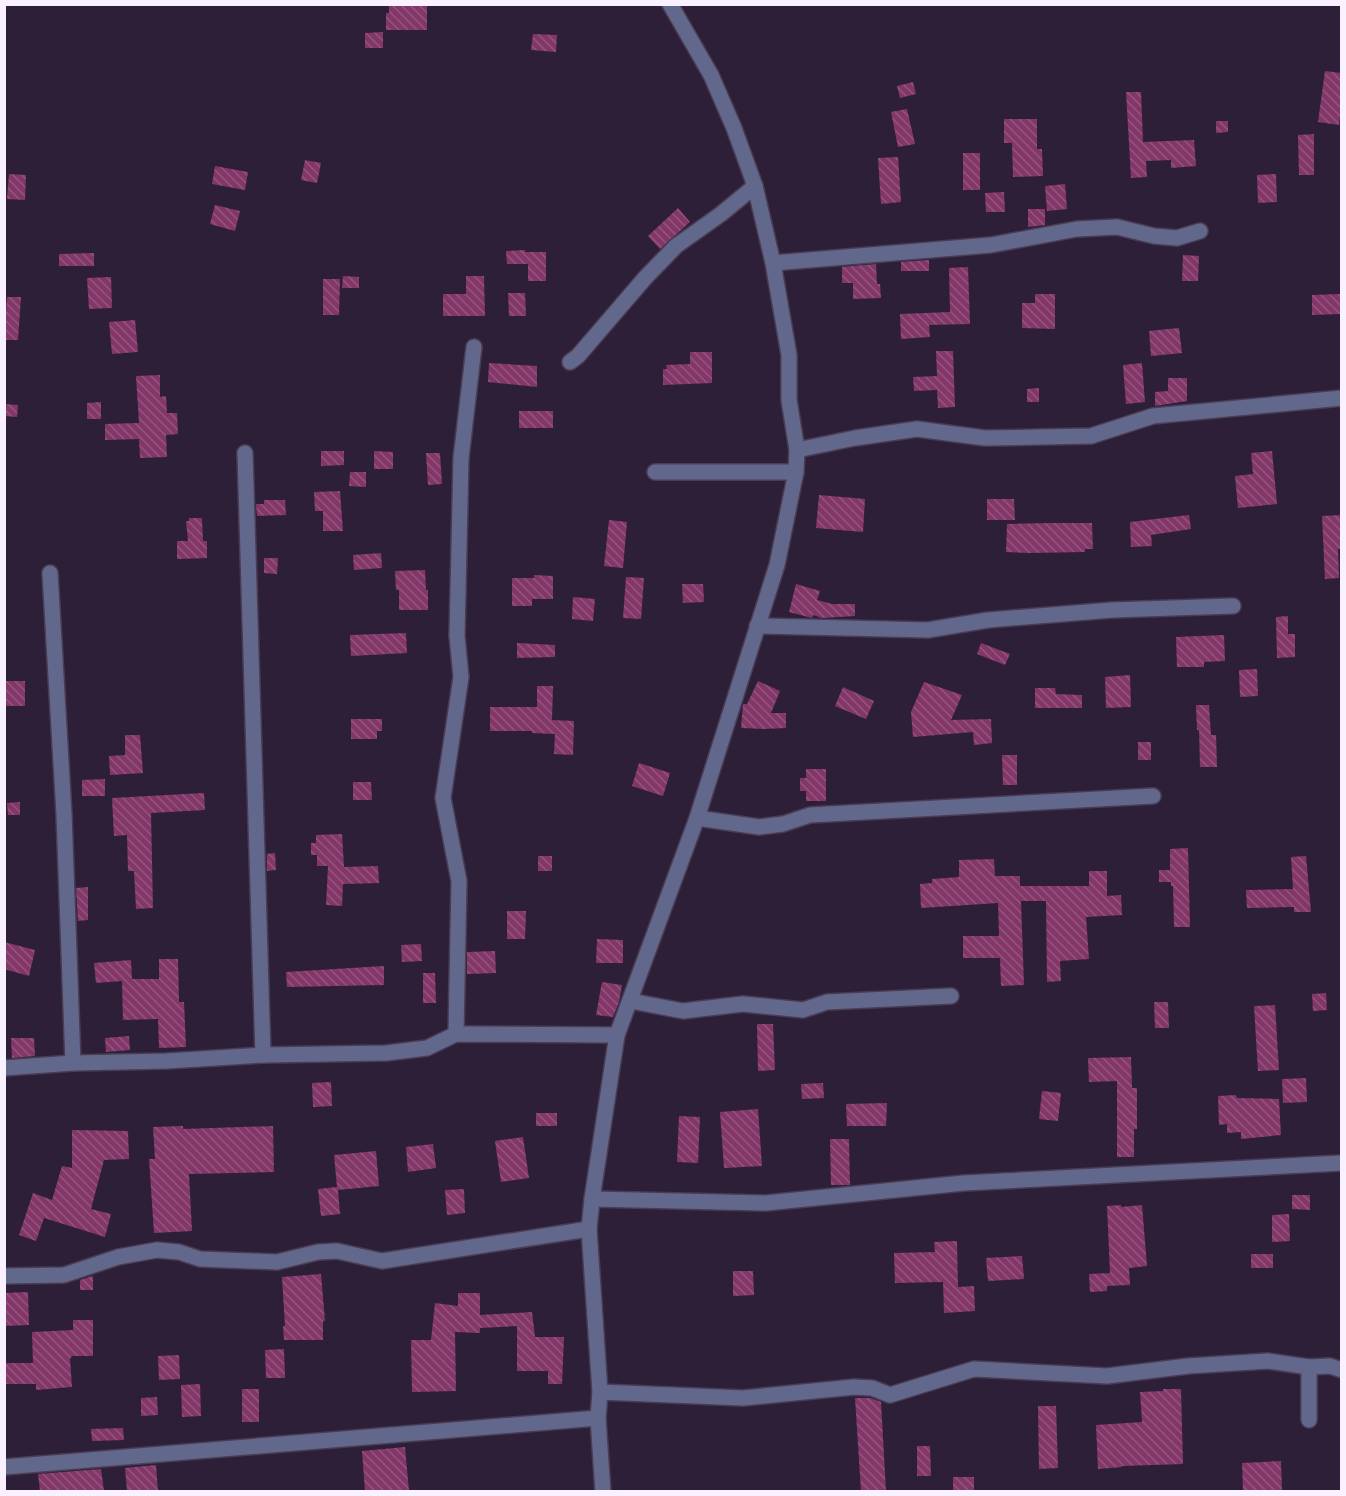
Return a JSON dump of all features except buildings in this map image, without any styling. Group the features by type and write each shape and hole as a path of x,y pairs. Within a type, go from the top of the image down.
{"street":[{"path":"603,1491 598,1418 600,1392 589,1229 617,1035 698,818 777,565 796,472 797,450 789,400 789,355 755,186 734,128 711,75 670,4"},
{"path":"570,362 578,356 645,278 676,246 755,186"},
{"path":"772,263 991,245 1077,229 1117,228 1154,236 1177,238 1200,231"},
{"path":"456,1034 459,881 443,798 461,677 457,636 461,458 474,347"},
{"path":"797,450 855,438 917,429 985,438 1091,436 1153,416 1341,398"},
{"path":"245,453 263,1055"},
{"path":"655,472 796,472"},
{"path":"50,573 64,814 73,1063"},
{"path":"757,626 928,630 988,620 1112,610 1233,606"},
{"path":"698,818 759,827 783,824 810,815 1153,796"},
{"path":"631,1001 683,1011 743,1004 803,1010 827,1002 951,996"},
{"path":"4,1068 263,1055 386,1053 428,1048 456,1034 617,1035"},
{"path":"592,1199 766,1203 964,1183 1341,1163"},
{"path":"4,1276 64,1275 118,1257 157,1250 179,1252 200,1259 277,1262 318,1252 337,1251 382,1260 589,1229"},
{"path":"600,1392 744,1398 854,1387 872,1388 890,1395 974,1370 1107,1376 1188,1366 1268,1361 1308,1367 1330,1366 1341,1370"},
{"path":"1308,1367 1309,1420"},
{"path":"4,1467 598,1418"}]}
